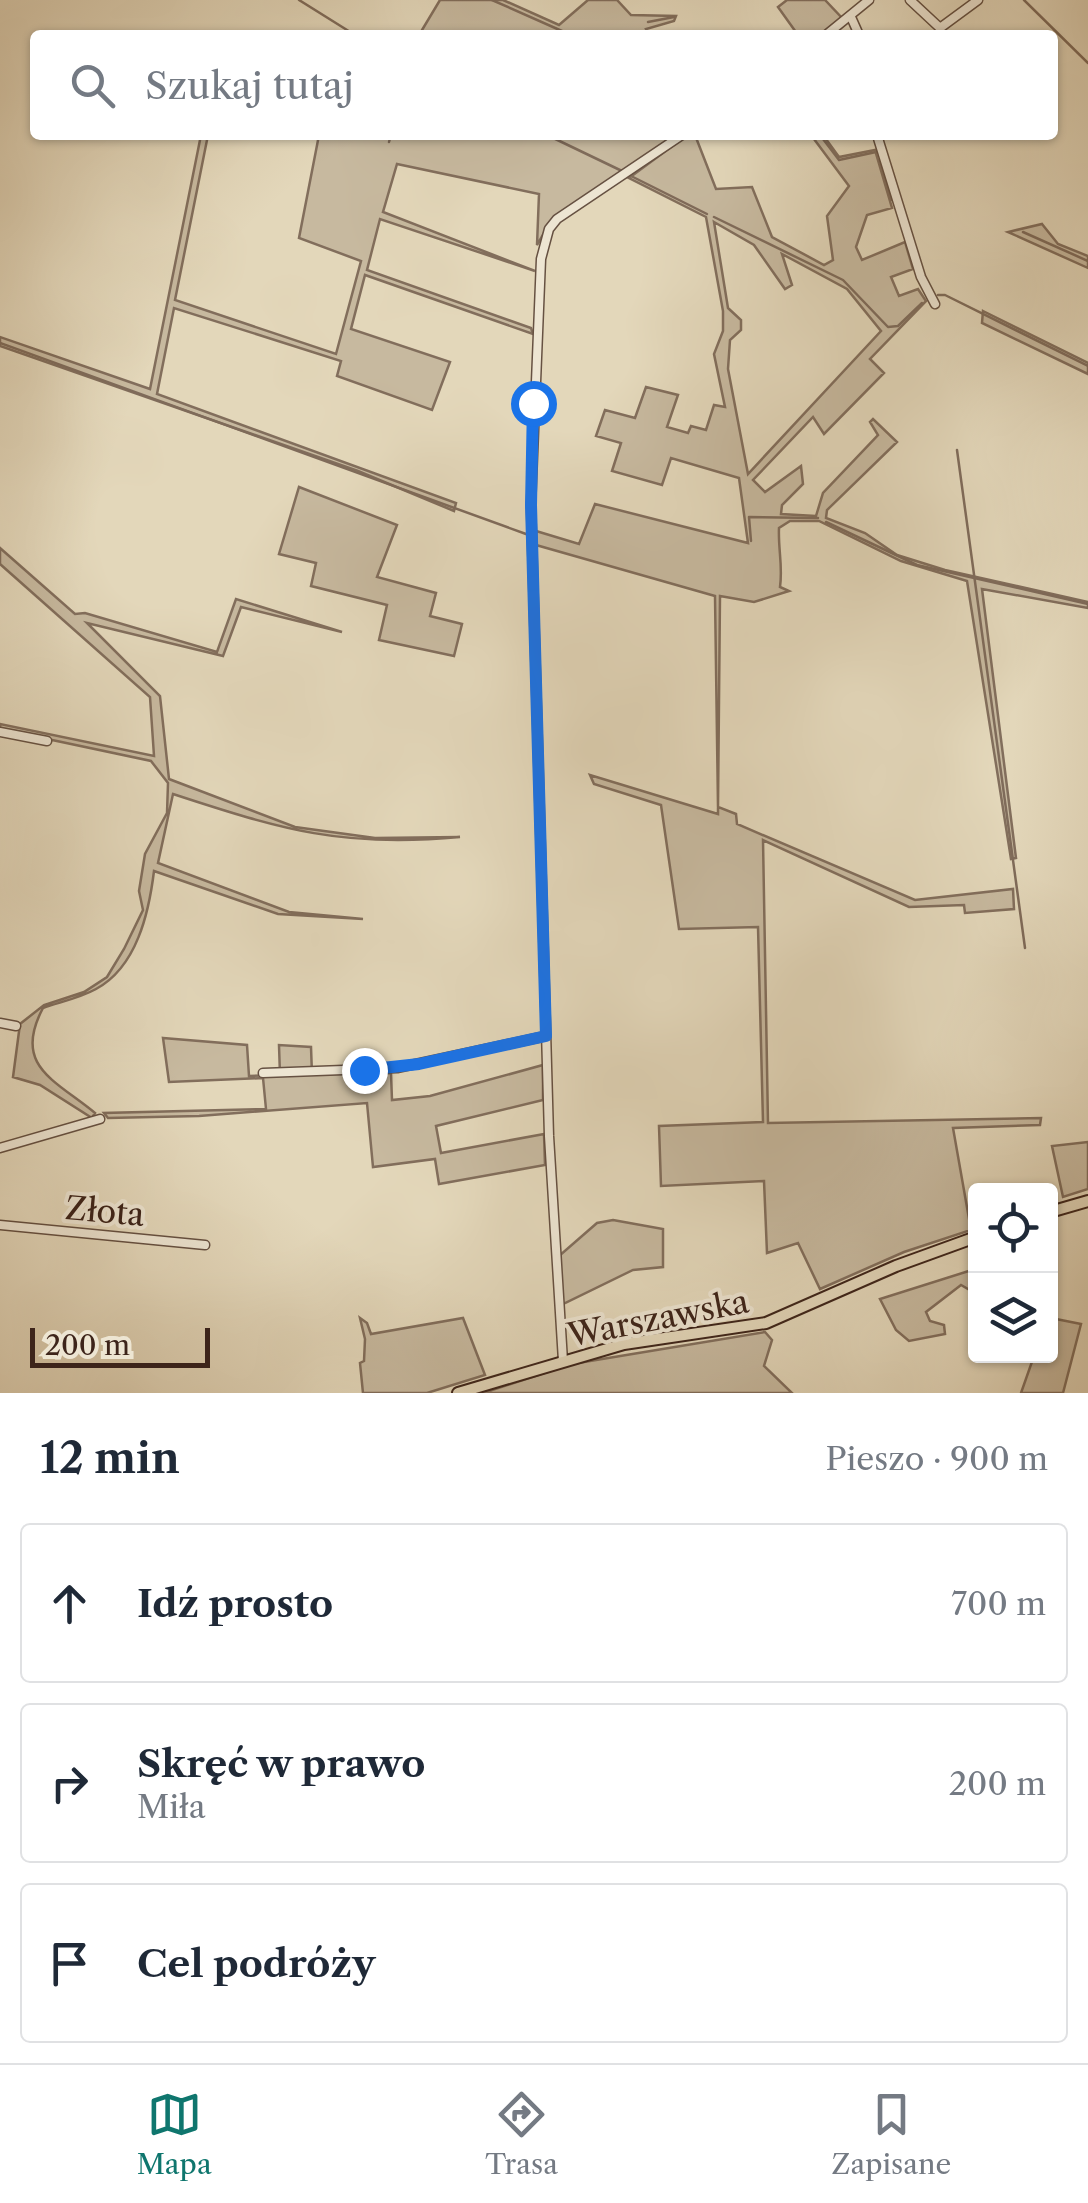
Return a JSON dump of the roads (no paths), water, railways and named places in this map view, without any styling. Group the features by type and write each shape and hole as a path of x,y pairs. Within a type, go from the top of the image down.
{"main road":[{"path":"1058,1210 1088,1201"},
{"name":"Warszawska","path":"458,1393 624,1344 766,1323 896,1266 968,1241"}],"street":[{"path":"833,30 868,0"},
{"path":"910,0 944,28 978,0"},
{"path":"852,17 857,30"},
{"path":"563,1360 546,1036 531,505 544,244 557,219 675,140"},
{"path":"878,140 906,234 935,304"},
{"path":"0,732 47,741"},
{"path":"0,1022 16,1026"},
{"path":"263,1073 397,1068 546,1036"},
{"path":"0,1148 100,1119"},
{"name":"Złota","path":"0,1225 205,1245"}],"waterway":[{"path":"299,0 347,30"},
{"path":"492,0 560,30"},
{"path":"1024,0 1054,30"},
{"path":"648,22 674,17"},
{"path":"1058,33 1088,63"},
{"path":"557,140 622,171"},
{"path":"824,140 839,160 876,152"},
{"path":"879,160 891,200"},
{"path":"633,177 707,214"},
{"path":"714,217 843,280 888,327 898,326 922,303"},
{"path":"1023,232 1088,261"},
{"path":"938,295 1088,366"},
{"path":"0,343 526,534"},
{"path":"957,450 1025,948"},
{"path":"751,541 749,517 818,518"},
{"path":"826,522 917,565 1088,604"}]}
